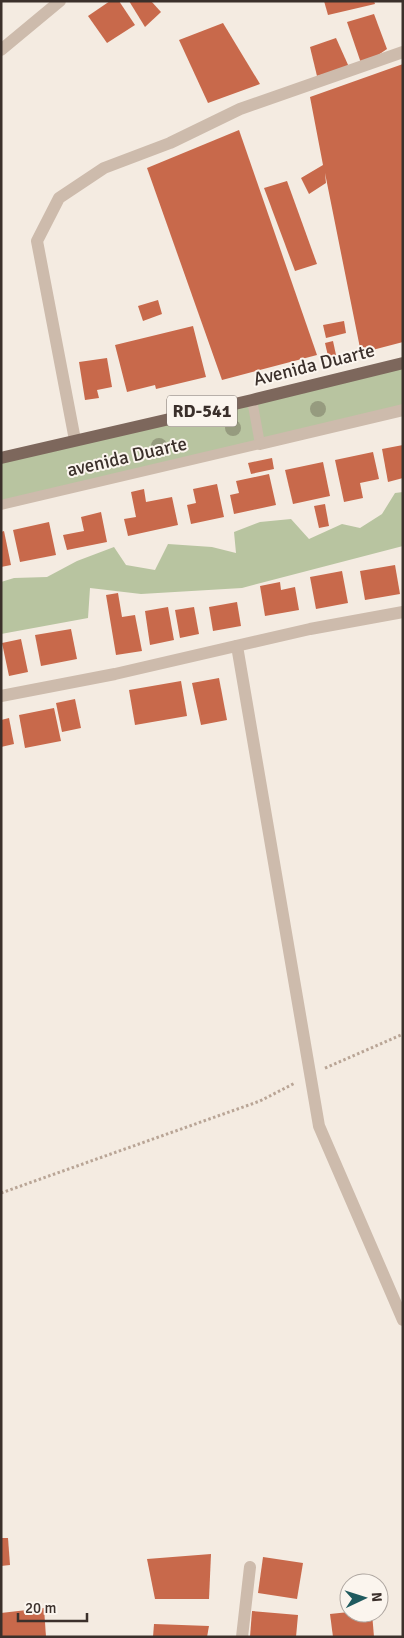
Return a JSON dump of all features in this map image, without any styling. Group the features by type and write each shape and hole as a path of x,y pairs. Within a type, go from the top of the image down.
{"main road":[{"name":"Avenida Duarte","path":"1,458 403,363"}],"street":[{"path":"1,50 7,39 60,1"},
{"path":"75,440 37,241 59,198 104,168 170,143 240,108 403,52"},
{"path":"260,444 403,410"},
{"path":"1,696 115,674 310,629 403,612"},
{"path":"237,646 319,1126 403,1320"},
{"path":"242,1637 250,1567"}],"lane":[{"path":"252,400 260,444"},
{"name":"avenida Duarte","path":"1,505 260,444"}],"path":[{"path":"1,1194 260,1101 311,1074 403,1034"}],"green space":[{"path":"403,363 403,410 260,444 252,400"},
{"path":"252,401 259,443 1,502 1,460"},
{"path":"403,492 403,546 242,588 141,594 90,588 88,618 1,634 1,582 14,578 47,577 77,561 114,547 126,565 155,570 168,544 212,547 236,553 234,532 260,522 291,519 309,539 342,524 360,528 382,514 395,493"}],"building":[{"path":"110,1 119,1 135,25 107,43 88,16"},
{"path":"129,1 151,1 161,12 145,27"},
{"path":"324,1 374,1 375,4 328,15"},
{"path":"374,14 387,49 362,66 347,22"},
{"path":"223,23 260,84 208,103 179,40"},
{"path":"336,38 349,67 317,76 310,47"},
{"path":"403,64 403,342 361,353 325,173 326,183 309,194 301,178 323,165 310,97"},
{"path":"239,130 317,355 222,380 147,168"},
{"path":"287,181 317,264 295,271 264,188"},
{"path":"158,300 162,314 143,321 138,306"},
{"path":"344,321 346,333 326,338 323,325"},
{"path":"193,326 206,377 156,389 155,385 127,392 115,345"},
{"path":"333,341 336,355 328,356 325,343"},
{"path":"107,358 112,387 97,390 99,398 85,400 79,362"},
{"path":"403,445 403,478 388,482 382,449"},
{"path":"373,452 379,479 360,483 363,498 344,502 335,460"},
{"path":"272,458 274,469 251,474 248,463"},
{"path":"323,462 330,496 293,504 285,470"},
{"path":"269,474 276,505 234,514 230,495 239,493 236,481"},
{"path":"217,484 224,517 191,524 187,505 196,503 193,489"},
{"path":"144,489 146,502 172,497 178,525 128,536 124,519 136,517 131,492"},
{"path":"325,504 329,526 319,528 314,506"},
{"path":"101,512 107,542 67,550 63,535 84,531 81,517"},
{"path":"49,522 56,555 20,562 13,530"},
{"path":"4,531 11,565 1,567 1,532"},
{"path":"395,565 400,594 365,600 360,571"},
{"path":"342,571 348,603 316,609 310,577"},
{"path":"280,582 281,590 295,587 299,610 265,616 260,586"},
{"path":"118,593 122,617 135,615 142,651 116,655 106,595"},
{"path":"237,602 241,626 213,631 209,607"},
{"path":"168,607 174,640 150,645 145,611"},
{"path":"194,607 199,634 180,638 175,610"},
{"path":"71,629 77,659 41,666 35,635"},
{"path":"21,639 28,672 9,676 2,643"},
{"path":"219,678 227,720 201,725 192,683"},
{"path":"181,681 187,716 135,725 129,690"},
{"path":"75,699 81,728 62,732 56,703"},
{"path":"54,708 61,741 25,748 19,715"},
{"path":"9,718 14,744 1,747 1,720"},
{"path":"1,1538 8,1538 10,1565 1,1566"},
{"path":"211,1554 209,1599 155,1599 147,1559"},
{"path":"263,1557 303,1563 297,1599 258,1593"},
{"path":"44,1608 46,1637 1,1637 1,1613"},
{"path":"252,1611 298,1615 296,1637 250,1637"},
{"path":"339,1613 339,1623 373,1623 374,1637 333,1637 330,1614"},
{"path":"154,1624 209,1626 207,1637 153,1637"}]}
